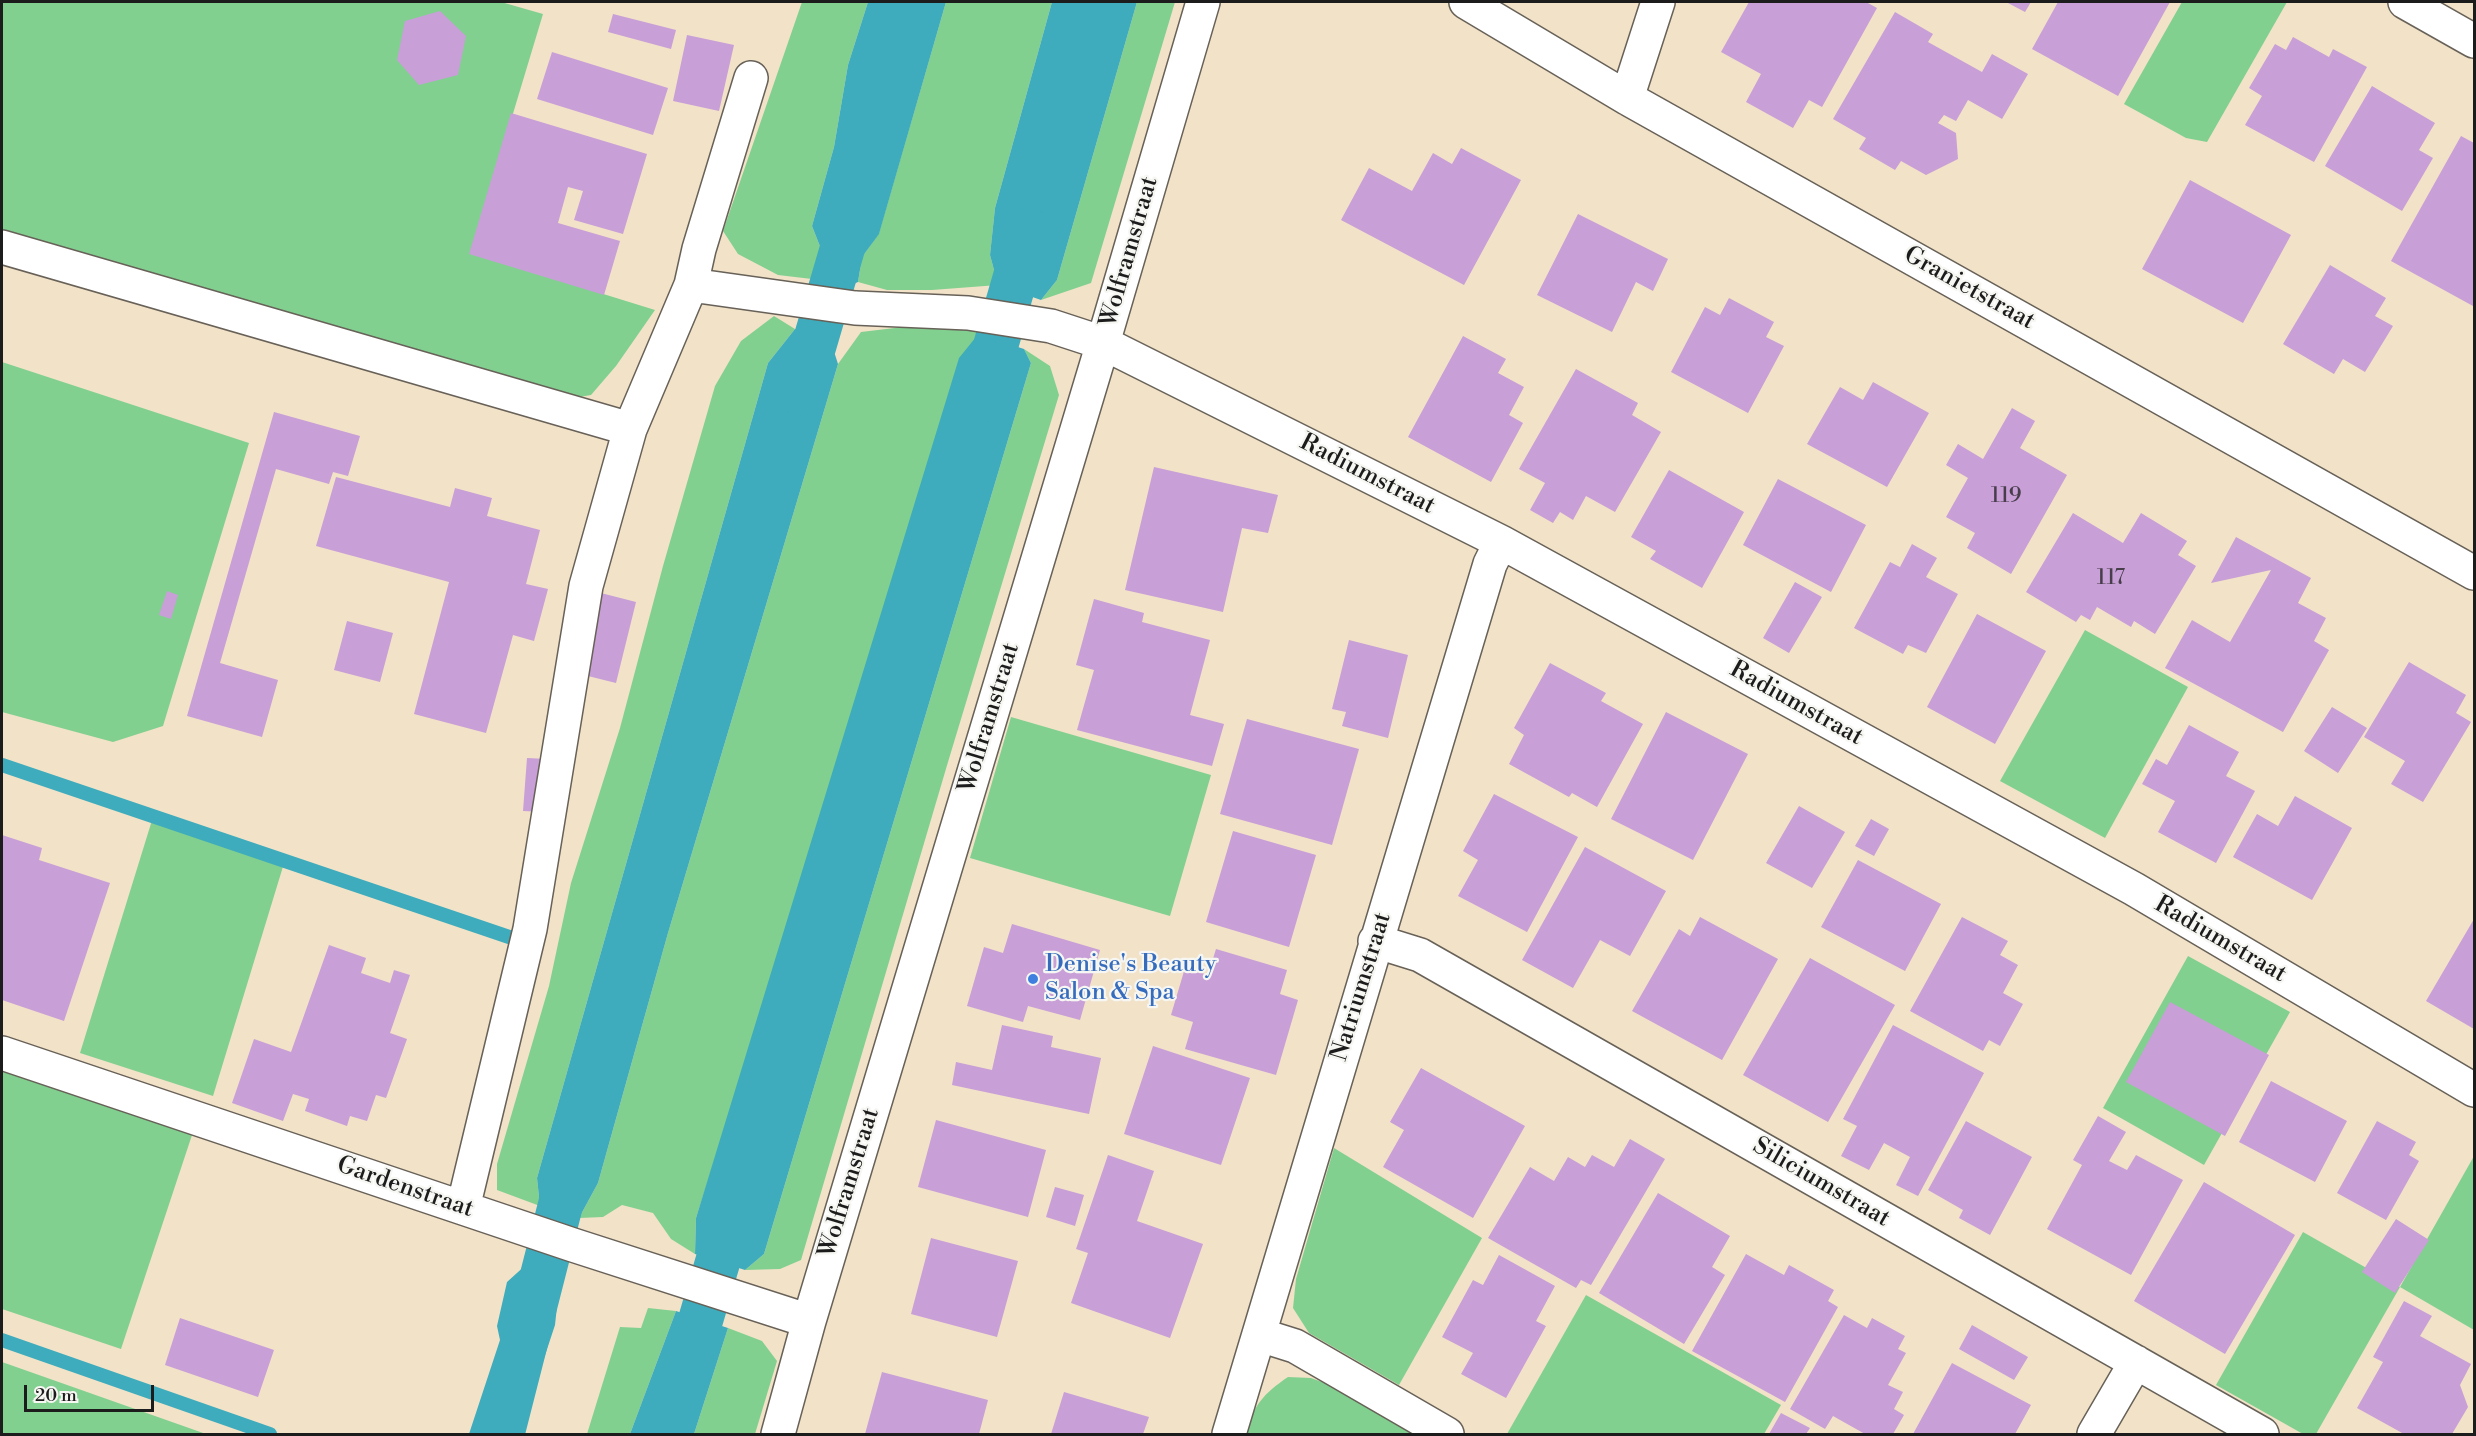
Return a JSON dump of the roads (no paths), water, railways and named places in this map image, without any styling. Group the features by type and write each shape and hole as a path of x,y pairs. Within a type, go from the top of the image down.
{"street":[{"name":"Wolframstraat","path":"778,1434 809,1321 1203,2"},
{"name":"Granietstraat","path":"1466,2 1628,98 2475,573"},
{"path":"1628,98 1658,2"},
{"path":"2405,2 2475,41"},
{"path":"463,1208 530,929 586,586 630,429 691,285 699,249 751,78"},
{"path":"2,247 630,429"},
{"name":"Radiumstraat","path":"691,285 855,308 968,313 1052,326 1103,343 1501,542 2134,889 2475,1090"},
{"name":"Natriumstraat","path":"1229,1434 1490,564 1501,542"},
{"name":"Siliciumstraat","path":"1376,941 1420,955 2262,1434"},
{"name":"Gardenstraat","path":"2,1053 668,1277 809,1321"},
{"path":"1260,1335 1295,1346 1447,1434"},
{"path":"2094,1434 2136,1362"}],"water":[{"path":"868,2 946,2 879,234 862,257 858,282 847,287 812,279 821,249 812,226 834,147 848,65"},
{"path":"1052,2 1137,2 1057,280 1041,300 998,285 990,255 995,208"},
{"path":"795,329 830,339 838,364 668,933 598,1183 579,1218 540,1206 537,1178 768,363"},
{"path":"976,337 993,339 1024,349 1031,363 764,1254 745,1270 695,1254 696,1218 959,358"},
{"path":"528,1263 553,1277 558,1297 555,1325 519,1434 469,1434 500,1340 497,1326 507,1282"},
{"path":"676,1311 728,1328 694,1434 630,1434"}],"waterway":[{"path":"800,393 849,226"},
{"path":"980,400 1029,230"},
{"path":"2,765 515,939"},
{"path":"502,1434 574,1152"},
{"path":"667,1434 735,1203"},
{"path":"2,1340 270,1434"}],"place":[{"name":"Denise's Beauty Salon & Spa","path":"1033,979"}]}
